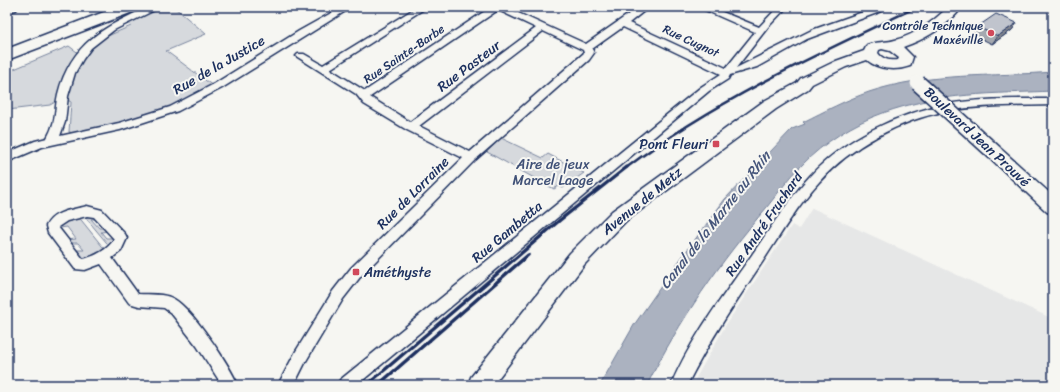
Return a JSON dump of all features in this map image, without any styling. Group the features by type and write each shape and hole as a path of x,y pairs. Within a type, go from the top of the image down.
{"highway":[{"path":"7,54 132,7"},
{"path":"7,44 74,13"}],"main road":[{"path":"891,60 913,39 940,21 955,7"},
{"path":"891,60 888,46 913,39"},
{"name":"Boulevard Jean Prouvé","path":"891,60 1053,207"},
{"name":"Avenue de Metz","path":"479,385 577,259 607,227 630,208 770,105 803,86 813,85 853,68 891,60"}],"street":[{"path":"51,142 61,121 61,101 70,72 83,49 108,29 157,7"},
{"name":"Rue de la Justice","path":"7,158 31,146 120,126 174,109 214,89 302,33 348,7"},
{"path":"323,69 423,7"},
{"path":"498,7 587,48 645,7"},
{"name":"Rue Sainte-Barbe","path":"366,96 498,7"},
{"path":"702,7 760,31"},
{"path":"727,73 760,31 782,7"},
{"path":"727,73 745,68 768,58 794,41 885,7"},
{"name":"Rue Cugnot","path":"622,24 727,73"},
{"name":"Rue Pasteur","path":"411,127 543,27"},
{"name":"Rue de Lorraine","path":"286,385 301,356 344,286 471,157 586,58 589,53 587,48"},
{"path":"301,56 366,96 368,102 411,127 471,157"},
{"name":"Rue Gambetta","path":"345,385 570,199 727,73"},
{"name":"Rue André Fruchard","path":"679,385 708,333 797,200 822,170 840,155 861,141 875,134 908,120 936,111 964,106 1053,102"},
{"path":"90,211 98,212 121,238 121,242 117,247 104,256 90,263 80,265 52,230 54,222 64,217 90,211"},
{"path":"104,256 134,299 141,301 166,302 177,308 210,353 230,385"}],"shaded area":[{"path":"812,208 1053,319 1053,385 692,385 727,323 792,225 799,229"}],"green space":[{"path":"160,7 174,7 206,34 166,51 213,86 166,109 129,121 74,133 69,132 71,102 66,99 73,72 77,70 76,66 96,41 131,26 128,22"},
{"path":"69,46 77,52 63,76 57,101 50,105 8,110 7,72"},
{"name":"Aire de jeux Marcel Laage","path":"501,138 543,158 548,154 584,173 563,188 559,186 554,189 487,152"},
{"path":"95,213 99,219 91,219 99,228 107,228 110,231 101,232 106,238 115,238 111,248 86,218 88,215"},
{"path":"78,216 106,251 86,262 74,250 84,250 78,243 69,243 66,240 76,239 67,227 57,227 57,223"}],"water":[{"name":"Canal de la Marne au Rhin","path":"1053,72 1053,91 967,95 926,101 904,106 872,117 840,134 819,149 793,175 733,249 687,315 659,361 647,385 600,385 634,325 725,199 792,129 805,124 803,122 844,102 869,92 914,81 961,76"}],"building":[{"path":"996,14 1017,23 998,36 977,27"}],"railway":[{"path":"626,168 695,121 767,80 917,7"},
{"path":"367,385 560,220 627,167"},
{"path":"378,385 528,255"}],"place":[{"name":"Contrôle Technique Maxéville","path":"991,33"},
{"name":"Pont Fleuri","path":"716,144"},
{"name":"Améthyste","path":"356,272"}]}
